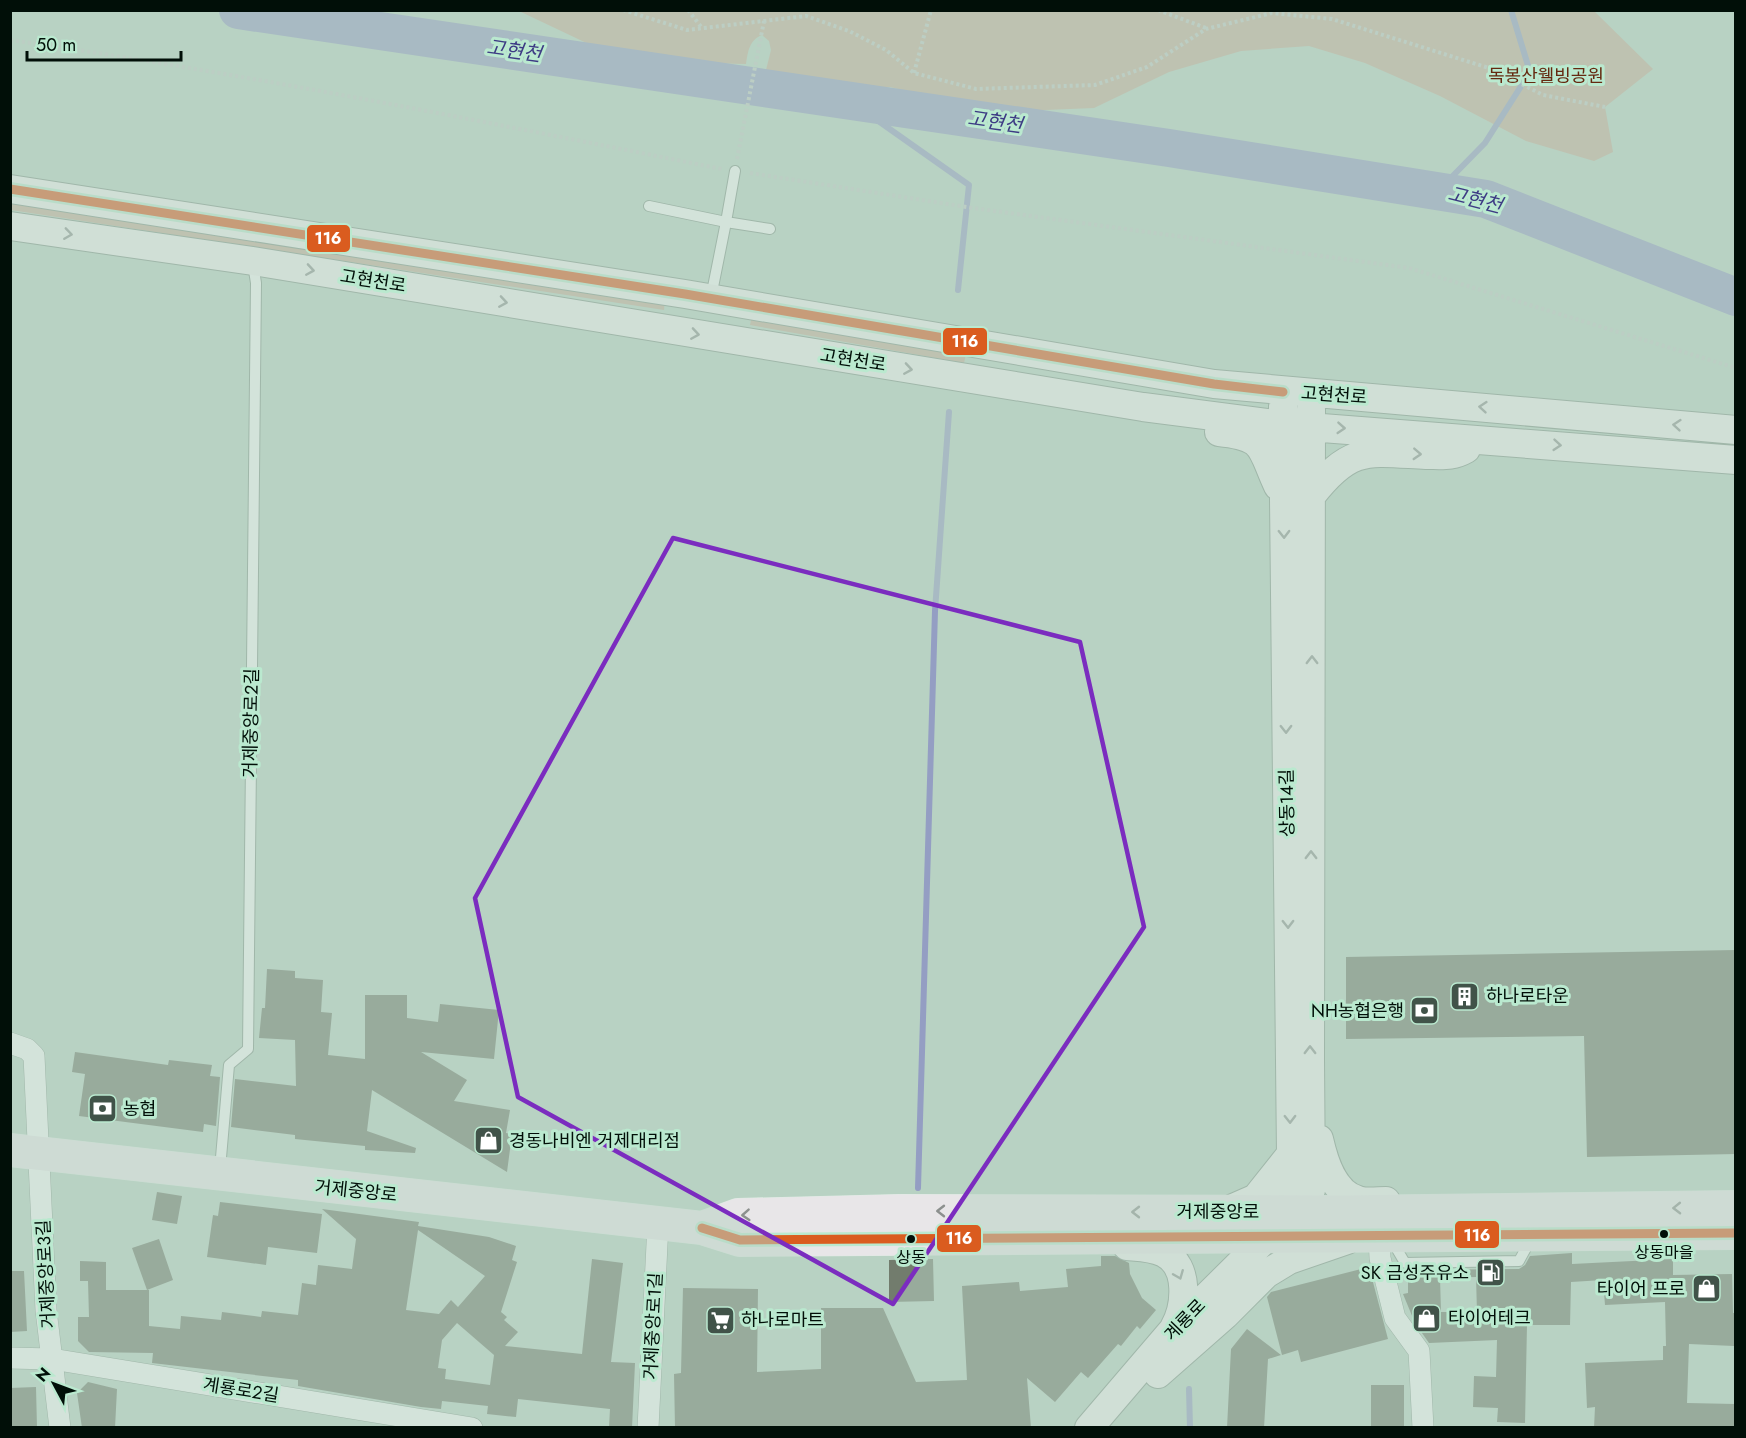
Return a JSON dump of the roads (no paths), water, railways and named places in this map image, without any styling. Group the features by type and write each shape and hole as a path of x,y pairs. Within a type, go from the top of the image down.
{"main road":[{"name":"거제중앙로","path":"25,1153 702,1228 740,1240 1115,1239 1285,1224 1484,1211 1736,1207"},
{"name":"거제중앙로","path":"702,1228 738,1215 899,1211 1223,1212 1285,1224 1376,1236 1736,1233"}],"street":[{"name":"고현천로","path":"10,189 685,294 1214,384 1283,392 1311,392 1736,430"},
{"name":"고현천로","path":"10,226 253,261 1143,407 1283,424 1736,460"},
{"name":"상동14길","path":"1283,392 1290,1154 1285,1224"},
{"name":"상동14길","path":"1285,1224 1311,1190 1313,1122 1310,1060 1311,392"},
{"path":"1143,407 1163,424 1242,435 1254,440 1266,456 1283,494"},
{"path":"1312,495 1336,469 1350,459 1367,452 1453,456 1467,448 1475,438"},
{"name":"거제중앙로3길","path":"10,1043 27,1049 34,1056 25,1153 60,1428"},
{"path":"1313,1122 1324,1164 1341,1188 1358,1200 1421,1202 1484,1211"},
{"path":"1223,1212 1256,1198 1290,1154"},
{"name":"거제중앙로1길","path":"648,1428 658,1224"},
{"name":"계룡로","path":"1089,1428 1172,1331 1285,1224"},
{"name":"계룡로","path":"1113,1428 1285,1224"},
{"path":"1158,1374 1225,1315 1266,1274 1289,1260 1376,1236 1395,1318 1419,1351 1423,1428"},
{"path":"1115,1239 1126,1246 1157,1250 1167,1254 1180,1272 1184,1291 1183,1308 1172,1331"},
{"name":"계룡로2길","path":"10,1358 52,1359 472,1428"}],"lane":[{"path":"710,300 735,171"},
{"path":"649,206 770,229"},
{"name":"거제중앙로2길","path":"220,1176 229,1065 248,1049 256,283 253,261"}],"waterway":[{"name":"고현천","path":"238,10 1169,148 1486,199 1736,297"},
{"path":"336,25 353,10"},
{"path":"1438,191 1485,143 1530,72 1511,10"},
{"path":"850,101 969,185 958,290"},
{"path":"918,1188 935,611 949,412"},
{"path":"1189,1389 1190,1428"}],"place":[{"name":"하나로타운","path":"1465,996"},
{"name":"NH농협은행","path":"1425,1011"},
{"name":"농협","path":"102,1109"},
{"name":"경동나비엔 거제대리점","path":"488,1141"},
{"name":"상동마을","path":"1664,1234"},
{"name":"상동","path":"911,1239"},
{"name":"SK 금성주유소","path":"1490,1273"},
{"name":"타이어 프로","path":"1706,1289"},
{"name":"타이어테크","path":"1427,1318"},
{"name":"하나로마트","path":"720,1320"}],"park label":[{"name":"독봉산웰빙공원","path":"1546,76"}]}
